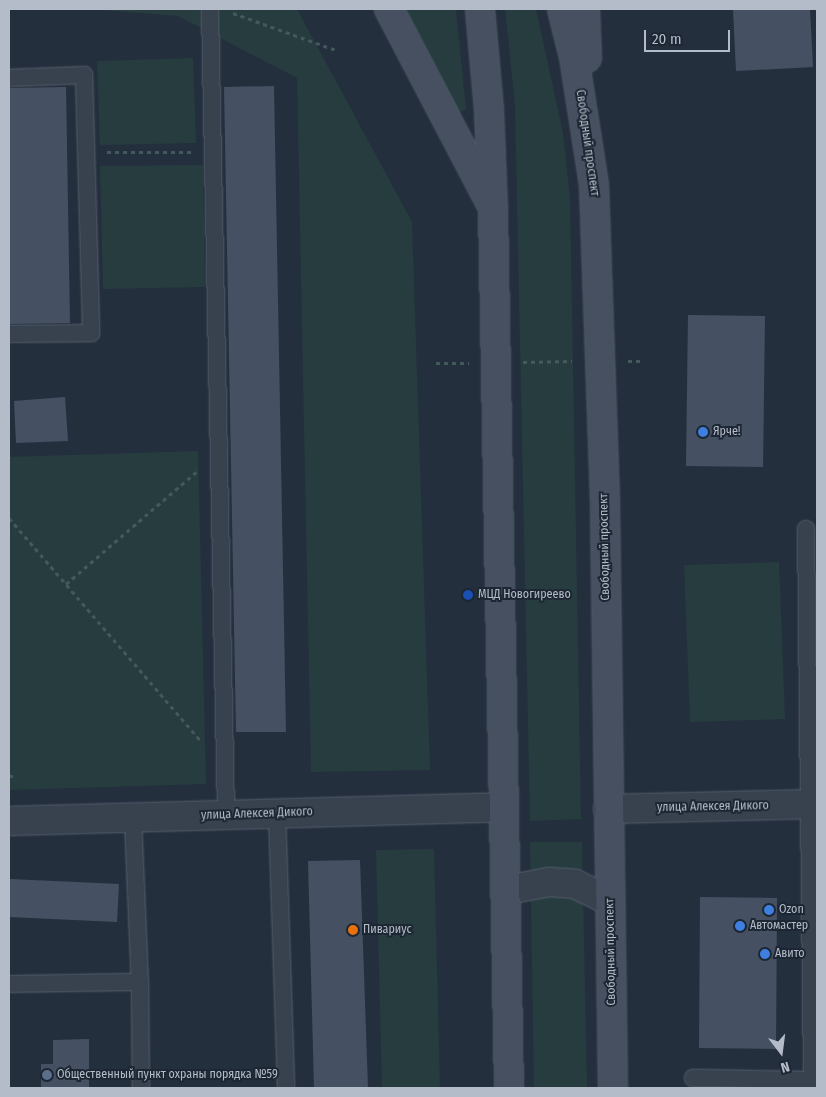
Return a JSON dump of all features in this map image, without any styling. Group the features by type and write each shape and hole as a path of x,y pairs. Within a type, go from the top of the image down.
{"main road":[{"path":"389,9 493,208"},
{"path":"480,9 487,75 493,208 509,1088"},
{"name":"Свободный проспект","path":"562,9 574,57 594,184 600,361 613,1088"},
{"path":"585,9 594,184"}],"street":[{"name":"улица Алексея Дикого","path":"608,809 814,804"},
{"name":"улица Алексея Дикого","path":"9,821 504,807"},
{"path":"506,890 550,882 575,884 610,901"}],"lane":[{"path":"210,9 226,815"},
{"path":"9,78 84,75 91,333 9,334"},
{"path":"693,1078 812,1080 814,804 806,529"},
{"path":"277,813 286,1088"},
{"path":"132,818 140,982 141,1088"},
{"path":"9,984 140,982"}],"path":[{"path":"230,12 336,50"},
{"path":"86,152 212,152"},
{"path":"436,363 640,360"},
{"path":"66,584 218,453"},
{"path":"9,518 225,769"},
{"path":"9,776 14,776"}],"green space":[{"path":"89,9 297,9 412,222 430,770 311,772 297,78 178,16"},
{"path":"405,9 456,9 466,110 458,112"},
{"path":"505,9 536,9 563,133 570,197 581,819 530,821 515,105"},
{"path":"193,58 196,143 100,145 97,61"},
{"path":"203,165 205,287 103,289 100,166"},
{"path":"198,451 206,784 9,790 9,457"},
{"path":"779,562 785,719 690,722 684,565"},
{"path":"530,842 582,842 587,1088 534,1088"},
{"path":"434,849 440,1088 382,1088 376,850"}],"building":[{"path":"733,9 810,9 813,67 736,71"},
{"path":"274,86 286,732 236,732 224,87"},
{"path":"66,87 70,323 9,324 9,88"},
{"path":"688,315 765,316 763,467 686,466"},
{"path":"65,397 68,441 16,443 14,401"},
{"path":"360,860 368,1088 314,1088 308,861"},
{"path":"10,879 119,884 117,922 9,917"},
{"path":"700,897 777,898 776,1049 699,1048"},
{"path":"89,1039 89,1088 41,1088 41,1064 53,1064 53,1040"}],"place":[{"name":"Ярче!","path":"703,432"},
{"name":"МЦД Новогиреево","path":"468,595"},
{"name":"Ozon","path":"769,910"},
{"name":"Автомастер","path":"740,926"},
{"name":"Пивариус","path":"353,930"},
{"name":"Авито","path":"765,954"},
{"name":"Общественный пункт охраны порядка №59","path":"47,1075"}]}
